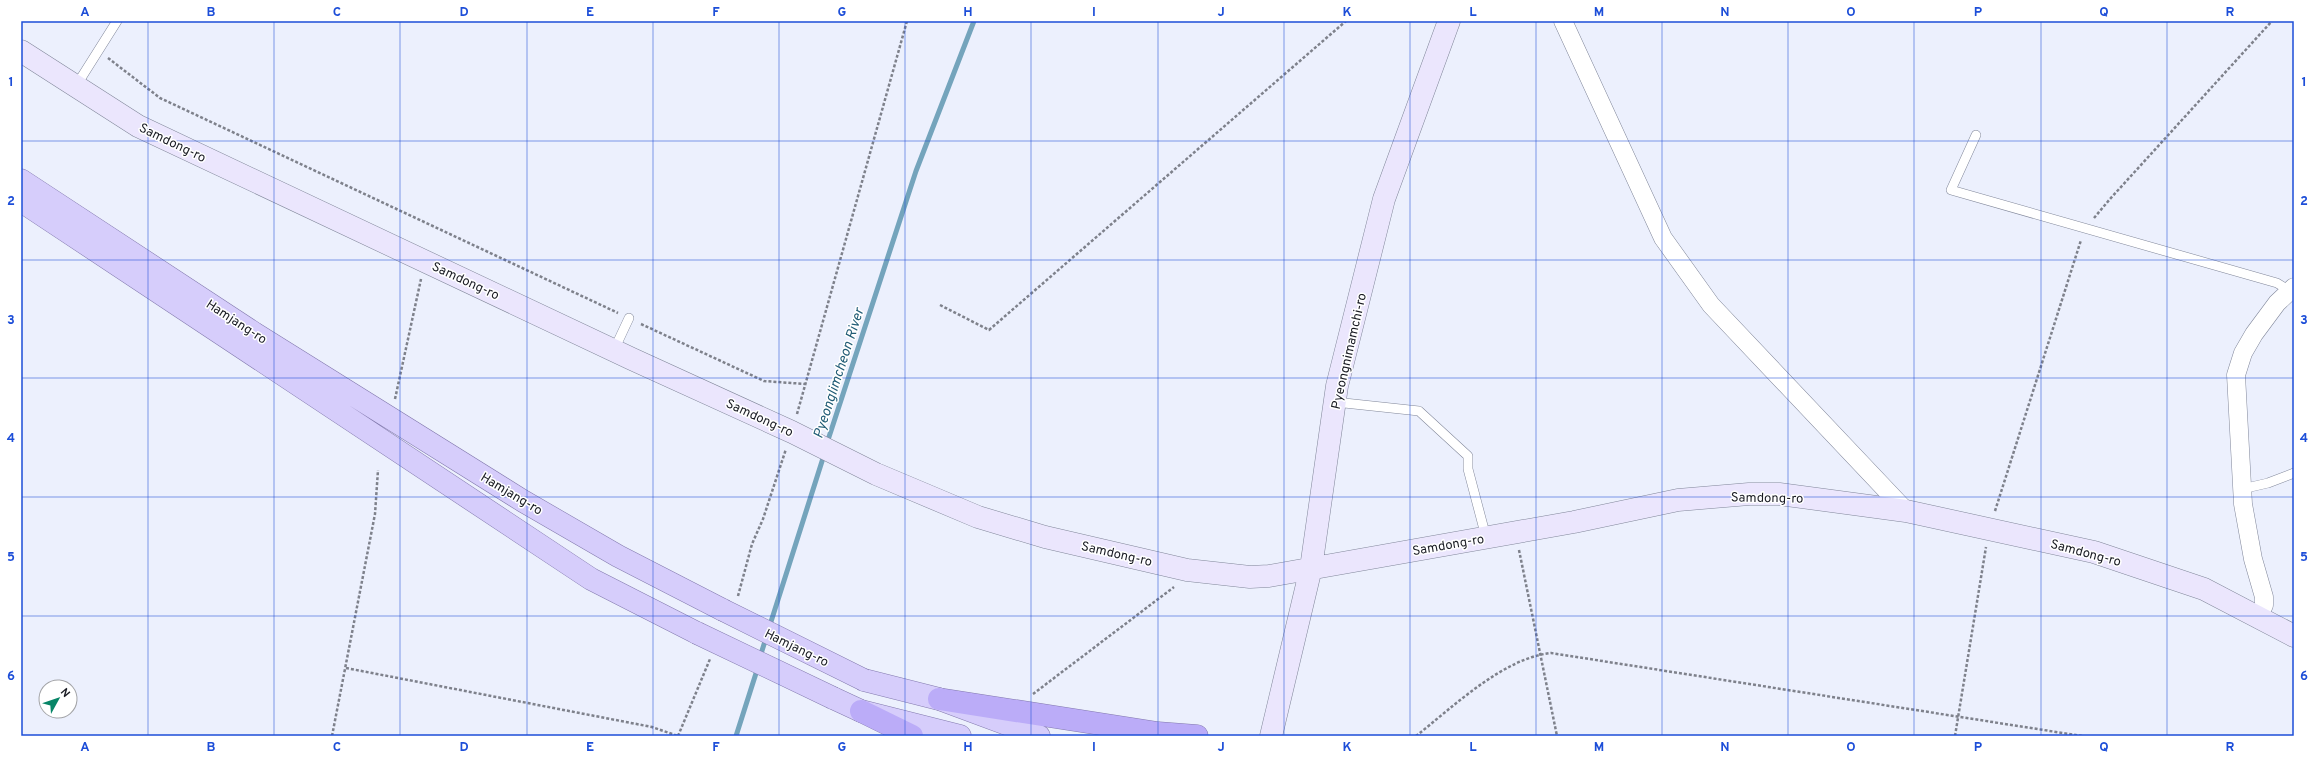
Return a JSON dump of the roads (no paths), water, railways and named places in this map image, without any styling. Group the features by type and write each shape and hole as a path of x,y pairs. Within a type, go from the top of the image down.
{"highway":[{"path":"939,699 1158,732 1197,736"},
{"path":"861,711 912,736"}],"main road":[{"name":"Hamjang-ro","path":"21,180 254,333 523,501 618,556 729,606 864,680 939,699 1039,736"},
{"name":"Hamjang-ro","path":"21,201 591,579 697,633 861,711 960,736"}],"street":[{"name":"Pyeongnimamchi-ro","path":"1271,736 1311,568 1335,402 1384,199 1449,21"},
{"path":"1563,21 1662,238 1711,305 1906,511"},
{"name":"Samdong-ro","path":"21,51 138,126 796,434 876,474 978,517 1045,537 1187,570 1250,577 1269,576 1515,532 1678,500 1749,494 1809,497 1906,511 2094,552 2204,589 2259,616 2294,636"},
{"path":"2259,616 2264,605 2264,597 2253,559 2242,489 2235,392 2238,364 2258,328 2277,303 2292,289"}],"lane":[{"path":"76,86 117,21"},
{"path":"1976,135 1951,190 2277,283 2292,289"},
{"path":"614,350 629,318"},
{"path":"1335,402 1419,411 1468,456 1468,469 1486,537"},
{"path":"2242,489 2268,484 2294,473"}],"waterway":[{"name":"Pyeonglimcheon River","path":"827,443 916,171 974,21"},
{"name":"Pyeonglimcheon River","path":"769,628 824,455"},
{"name":"Pyeonglimcheon River","path":"760,657 766,638"},
{"name":"Pyeonglimcheon River","path":"736,736 758,667"}]}
